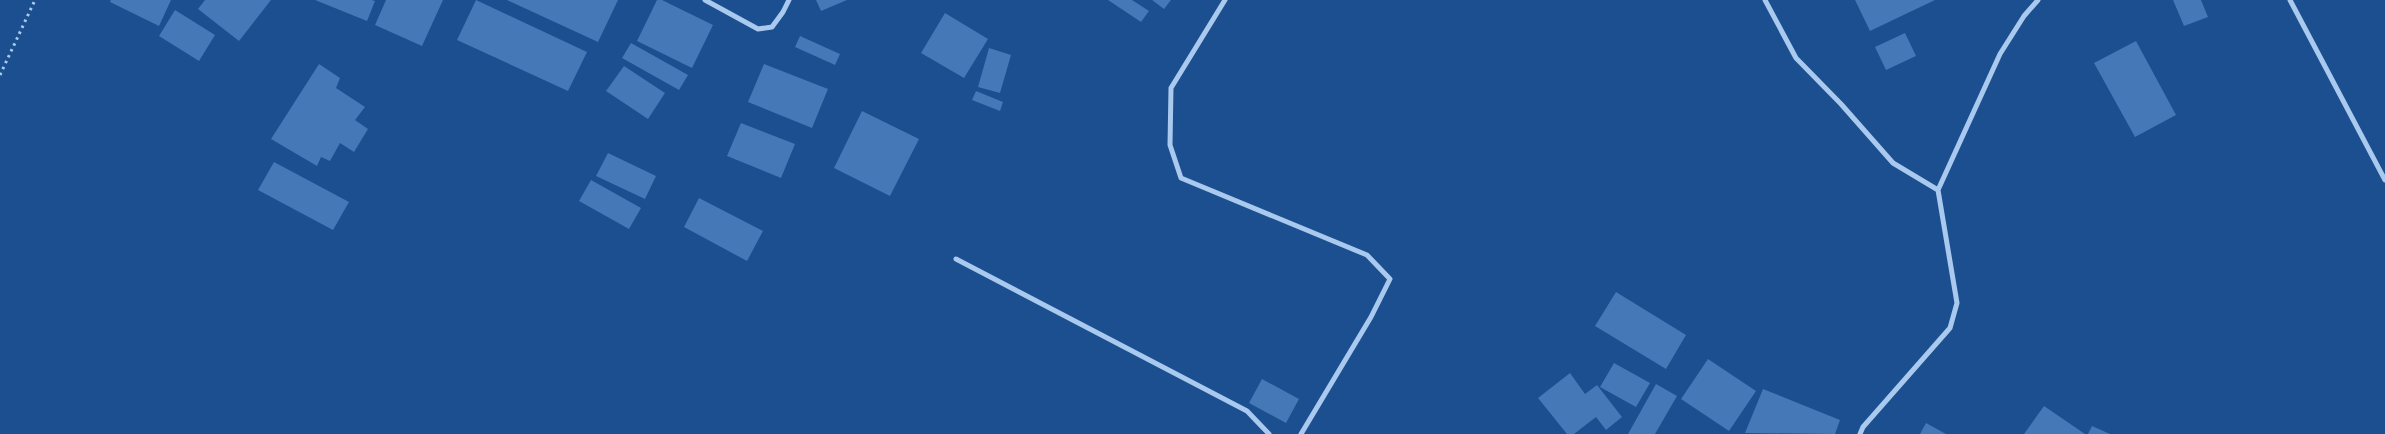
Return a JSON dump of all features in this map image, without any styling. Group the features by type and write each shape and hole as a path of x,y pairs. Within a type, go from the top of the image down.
{"street":[{"path":"705,0 758,29 772,27 789,0"},
{"path":"1225,0 1171,88 1170,145 1181,178 1367,255 1390,280 1371,317 1301,434"},
{"path":"1766,0 1796,58 1841,104 1893,163 1938,190"},
{"path":"1860,434 1863,428 1950,328 1957,303 1938,190 2000,54 2024,16 2038,0"},
{"path":"2290,0 2385,180"},
{"path":"956,259 1247,411 1269,434"}],"path":[{"path":"0,75 35,0"}],"building":[{"path":"111,0 171,0 159,26 110,2"},
{"path":"205,0 271,0 239,41 198,9"},
{"path":"315,0 372,0 375,1 367,21"},
{"path":"386,0 443,0 422,46 375,25"},
{"path":"476,0 587,52 568,91 457,40"},
{"path":"507,0 618,0 598,42"},
{"path":"657,0 662,0 713,25 692,68 637,41"},
{"path":"816,0 847,0 821,11"},
{"path":"1108,0 1132,0 1149,11 1141,22"},
{"path":"1152,0 1171,0 1164,9"},
{"path":"1855,0 1935,0 1870,31"},
{"path":"2173,0 2201,0 2208,17 2184,26"},
{"path":"175,10 215,35 199,61 159,36"},
{"path":"945,13 988,39 964,78 921,53"},
{"path":"1905,33 1916,56 1886,70 1875,47"},
{"path":"800,36 840,54 835,65 795,47"},
{"path":"2136,41 2176,115 2135,137 2094,63"},
{"path":"631,43 688,75 679,90 622,58"},
{"path":"989,48 1011,55 1000,93 978,87"},
{"path":"319,64 340,78 336,88 365,107 355,120 368,129 354,152 340,143 330,161 321,157 317,166 271,139"},
{"path":"764,64 828,89 812,128 748,102"},
{"path":"624,66 665,93 648,119 606,91"},
{"path":"976,91 1003,102 1000,111 972,100"},
{"path":"862,111 919,139 890,196 834,168"},
{"path":"741,123 795,144 781,178 727,156"},
{"path":"608,153 656,176 645,199 596,176"},
{"path":"274,162 349,202 333,230 258,190"},
{"path":"591,180 641,208 629,229 579,201"},
{"path":"699,198 763,231 747,261 684,227"},
{"path":"1616,292 1686,335 1666,369 1595,326"},
{"path":"1708,359 1756,391 1729,431 1681,399"},
{"path":"1614,363 1650,383 1636,407 1600,387"},
{"path":"1570,373 1585,394 1597,385 1622,417 1606,430 1596,417 1574,434 1567,434 1538,398"},
{"path":"1262,379 1299,399 1286,423 1249,403"},
{"path":"1656,384 1677,396 1655,434 1628,434"},
{"path":"1763,389 1840,420 1835,434 1745,433"},
{"path":"2044,406 2085,434 2024,434"},
{"path":"1926,423 1946,434 1920,434"},
{"path":"2092,426 2110,434 2088,434"}]}
